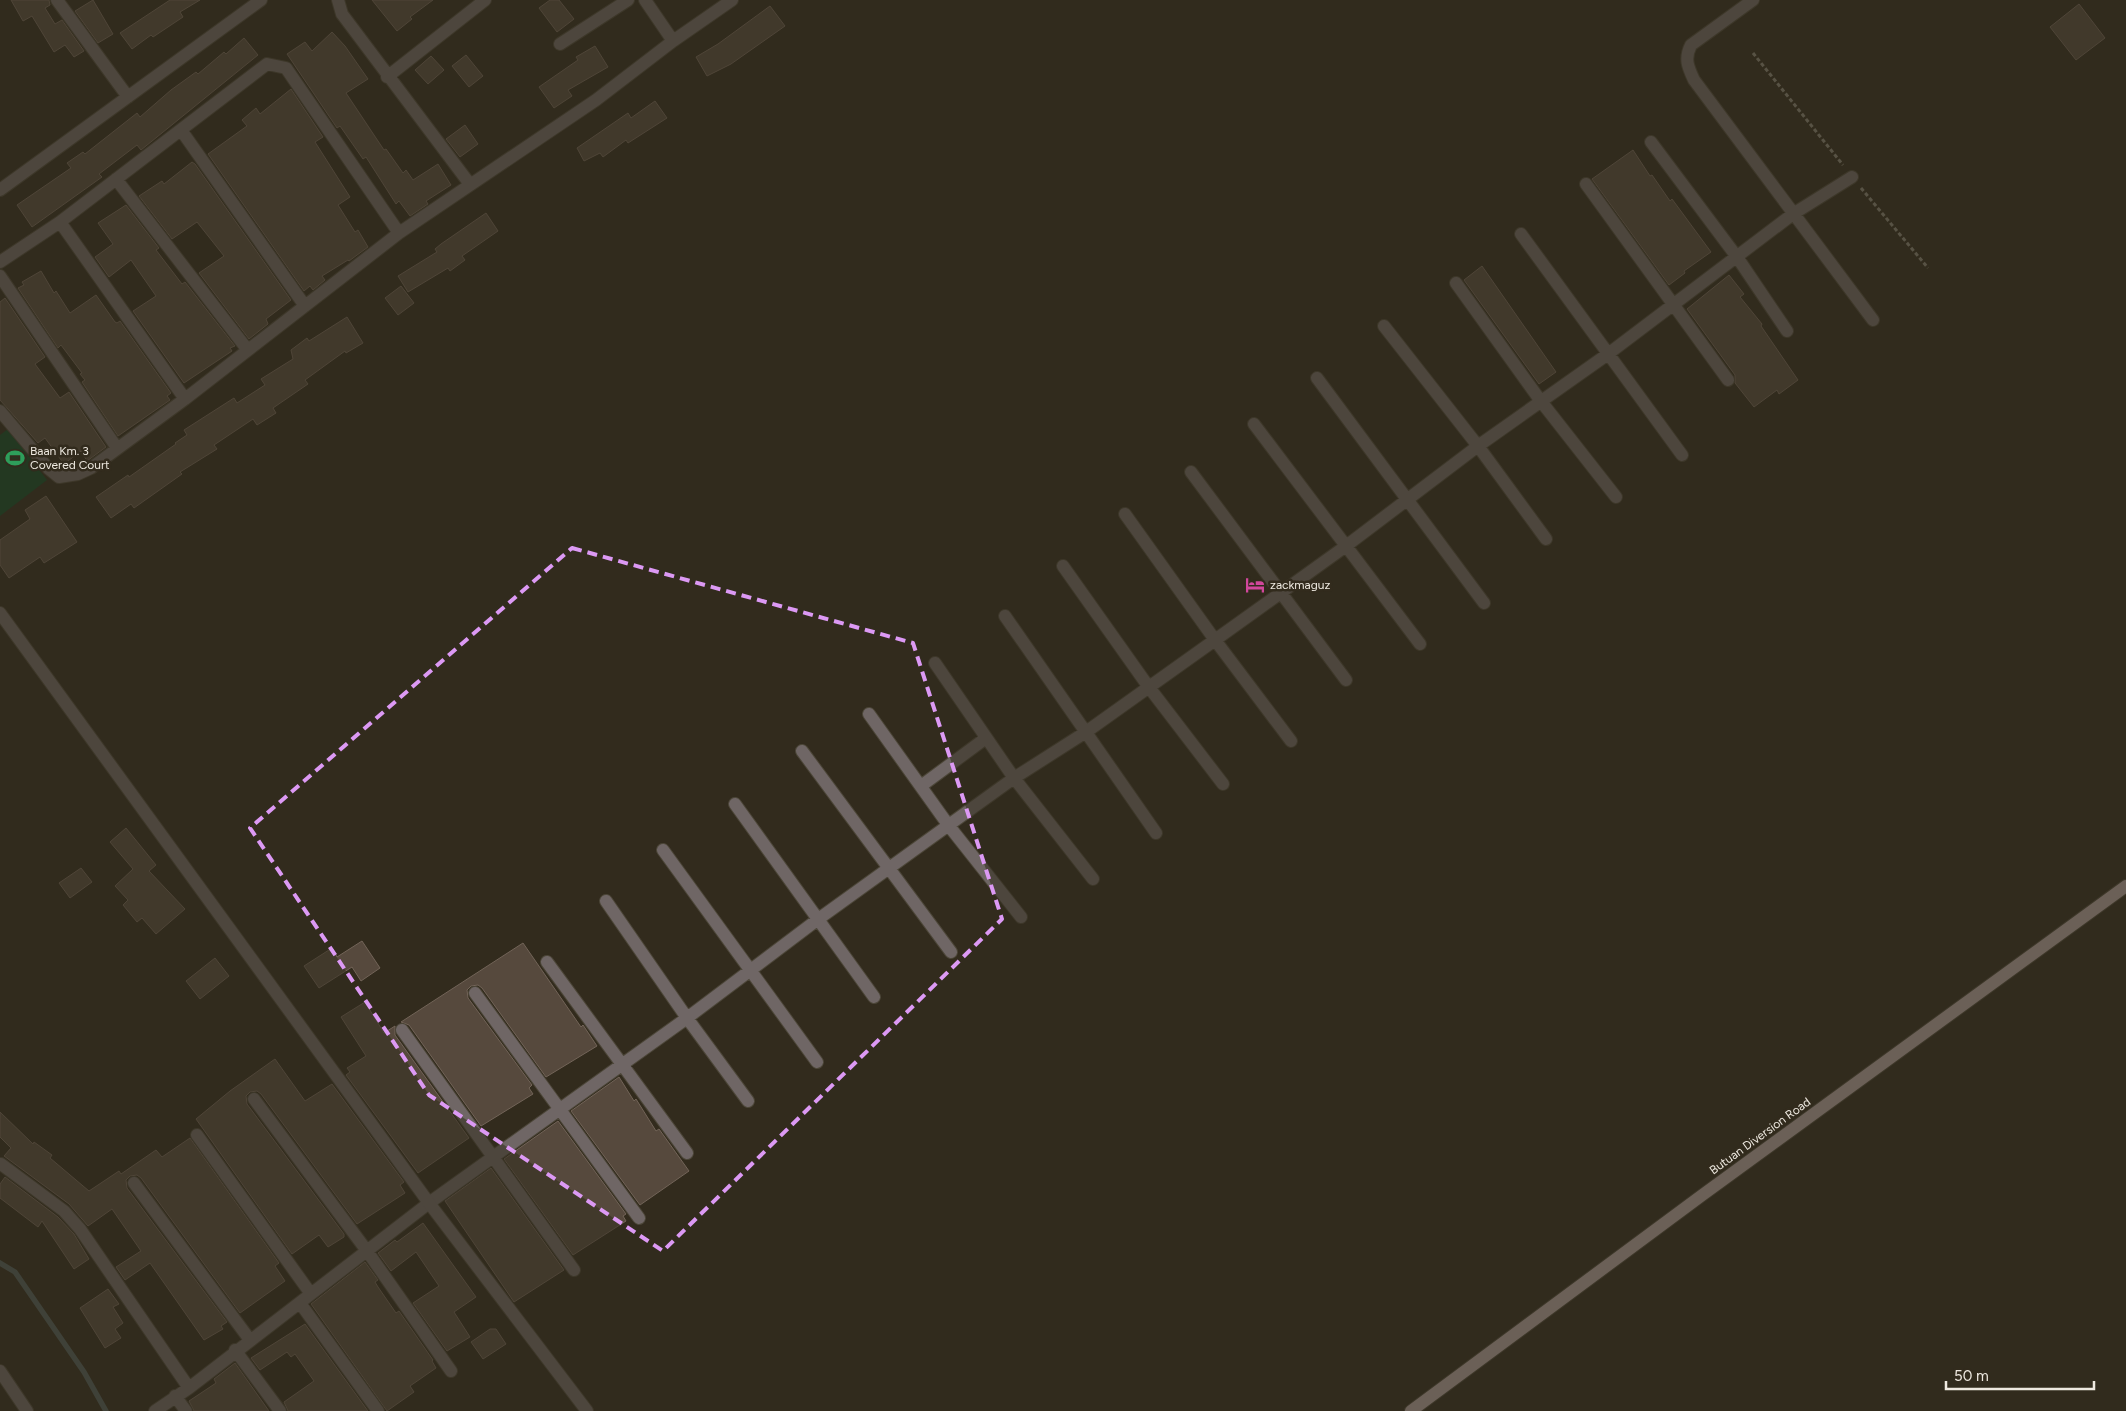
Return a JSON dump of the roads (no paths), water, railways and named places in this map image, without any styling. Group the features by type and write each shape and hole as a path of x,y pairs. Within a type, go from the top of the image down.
{"main road":[{"name":"Butuan Diversion Road","path":"1411,1411 2126,886"}],"street":[{"path":"58,0 128,97"},
{"path":"0,190 261,0"},
{"path":"338,0 342,14 387,77 469,184"},
{"path":"387,77 485,0"},
{"path":"560,44 628,0"},
{"path":"646,0 673,41"},
{"path":"0,411 48,468 58,477 72,476 91,468 185,399 247,349 399,233 596,100 673,41 732,0"},
{"path":"1754,0 1691,46 1687,54 1688,66 1694,80 1873,320"},
{"path":"0,262 60,222 267,64 286,68 399,233"},
{"path":"181,130 305,306"},
{"path":"1651,142 1737,257 1787,331"},
{"path":"155,1411 189,1388 235,1350 300,1303 430,1203 622,1065 888,868 1014,778 1086,732 1346,546 1540,400 1608,354 1793,214 1852,176"},
{"path":"116,179 247,349"},
{"path":"1586,184 1728,380"},
{"path":"60,222 185,399"},
{"path":"1521,234 1682,455"},
{"path":"0,276 117,448"},
{"path":"1456,283 1540,400 1616,497"},
{"path":"1384,326 1478,446 1546,539"},
{"path":"1317,378 1484,602"},
{"path":"1254,424 1420,644"},
{"path":"1191,472 1346,680"},
{"path":"1125,514 1215,640 1291,741"},
{"path":"1063,566 1148,686 1223,784"},
{"path":"0,613 430,1203 587,1411"},
{"path":"1006,616 1156,833"},
{"path":"935,663 1014,778 1093,879"},
{"path":"869,714 949,826 1022,917"},
{"path":"921,786 986,738"},
{"path":"802,751 951,952"},
{"path":"735,804 874,997"},
{"path":"663,850 817,1062"},
{"path":"606,901 686,1018 748,1101"},
{"path":"547,962 687,1153"},
{"path":"475,993 639,1218"},
{"path":"402,1030 574,1270"},
{"path":"254,1099 367,1250 451,1370"},
{"path":"197,1135 311,1294"},
{"path":"1,1164 64,1211 80,1229 189,1388"},
{"path":"134,1183 250,1340"},
{"path":"300,1303 378,1411"},
{"path":"235,1350 280,1411"},
{"path":"0,1371 27,1411"},
{"path":"175,1396 186,1411"}],"waterway":[{"path":"0,1263 15,1272 84,1372 106,1411"}],"place":[{"name":"Baan Km. 3 Covered Court","path":"15,458"},
{"name":"zackmaguz","path":"1255,585"}]}
